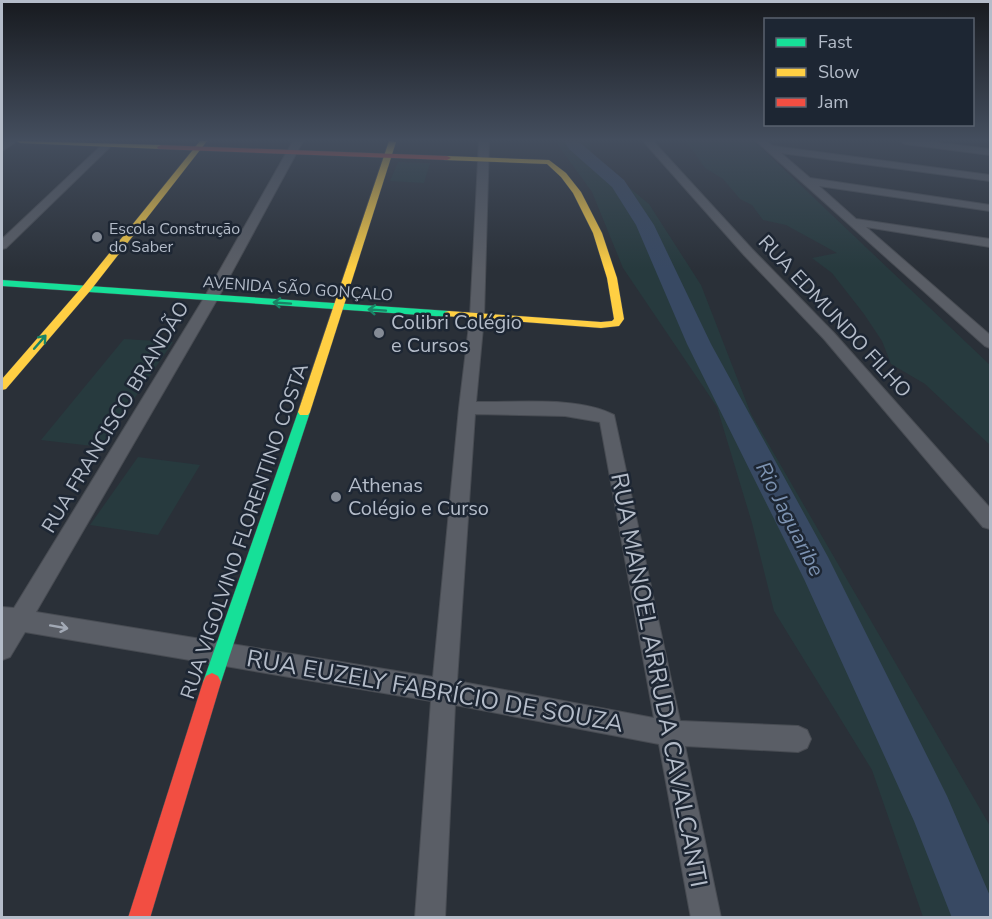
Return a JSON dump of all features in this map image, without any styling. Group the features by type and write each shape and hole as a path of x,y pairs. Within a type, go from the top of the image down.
{"street":[{"path":"2,245 66,184"},
{"path":"2,386 86,289 169,184"},
{"name":"RUA FRANCISCO BRANDÃO","path":"2,650 10,618 211,298 274,184"},
{"name":"RUA VIGOLVINO FLORENTINO COSTA","path":"138,918 221,655 379,184"},
{"path":"430,918 444,691 466,408 477,317 482,184"},
{"name":"AVENIDA SÃO GONÇALO","path":"2,283 477,317 615,324 619,314 592,219 570,184"},
{"name":"RUA EDMUNDO FILHO","path":"687,184 829,336 990,520"},
{"path":"809,184 990,343"},
{"path":"826,184 990,208"},
{"path":"854,222 990,243"},
{"name":"RUA MANOEL ARRUDA CAVALCANTI","path":"466,408 596,412 608,419 706,918"},
{"name":"RUA EUZELY FABRÍCIO DE SOUZA","path":"10,618 444,691 669,733 798,739"}],"green space":[{"path":"586,184 625,184 649,204 701,285 751,414 990,826 990,917 923,917 872,770 774,611 752,523 717,407 623,268 592,192"},
{"path":"727,184 799,184 990,365 990,445 925,384 891,364 882,341 864,314 832,273 812,258 837,253 786,225 763,220 752,205 740,199"},
{"path":"124,339 173,342 101,447 41,440"},
{"path":"138,457 200,465 158,535 90,525"}],"waterway":[{"name":"Rio Jaguaribe","path":"618,184 645,225 699,344 816,568 932,811 976,918"}],"traffic: fast":[{"path":"2,283 449,314"},
{"path":"212,682 304,412"}],"traffic: slow":[{"path":"2,386 86,289 169,184"},
{"path":"304,412 378,184"},
{"path":"449,314 601,325 615,324 619,319 617,299 606,255 588,212 571,184"}],"traffic: jam":[{"path":"139,918 212,682"}],"place":[{"name":"Escola Construção do Saber","path":"97,237"},
{"name":"Colibri Colégio e Cursos","path":"379,333"},
{"name":"Athenas Colégio e Curso","path":"336,497"}]}
